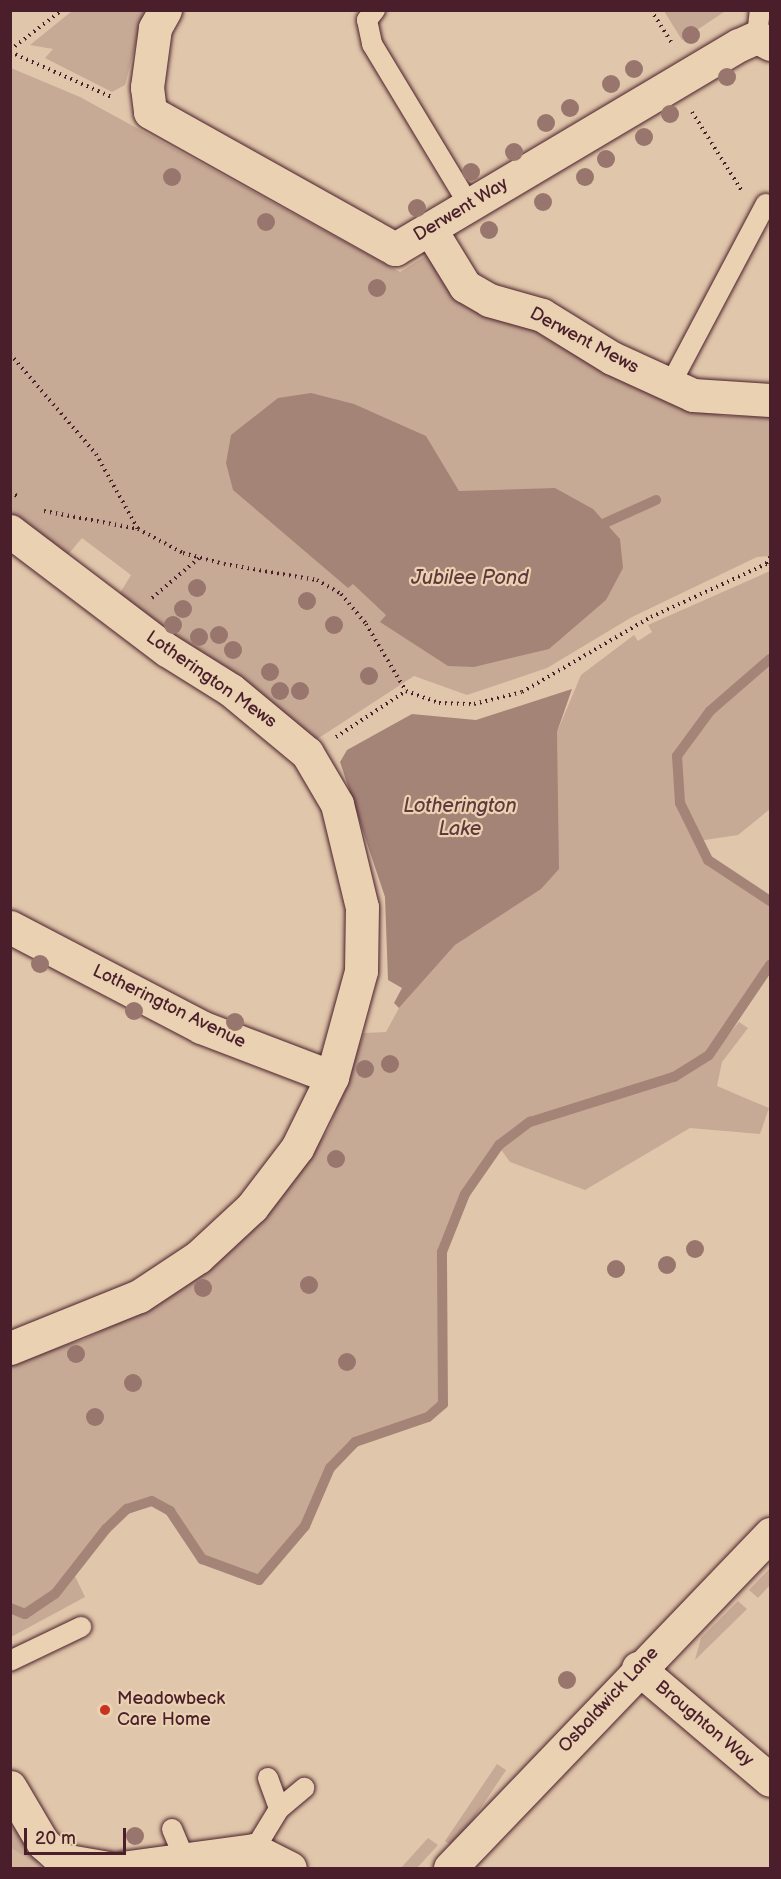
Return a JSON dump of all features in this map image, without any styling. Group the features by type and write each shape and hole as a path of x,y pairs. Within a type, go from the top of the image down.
{"street":[{"path":"150,112 147,87 155,28 165,10"},
{"name":"Derwent Way","path":"150,112 395,249 762,31"},
{"name":"Derwent Mews","path":"430,229 465,286 489,300 542,315 612,358 693,395 771,400"},
{"name":"Lotherington Mews","path":"10,531 127,620 231,690 307,753 337,804 362,907 361,971 332,1077 297,1148 252,1207 198,1257 139,1296 10,1348"},
{"name":"Lotherington Avenue","path":"10,927 201,1027 332,1077"},
{"name":"Osbaldwick Lane","path":"450,1869 638,1668 771,1534"},
{"name":"Broughton Way","path":"638,1668 771,1780"},
{"path":"10,1787 43,1843 62,1860 108,1869"},
{"path":"121,1869 178,1843 254,1850 290,1869"}],"lane":[{"path":"375,10 367,20 372,44 469,206"},
{"path":"670,385 766,204"},
{"path":"10,1661 81,1627"},
{"path":"268,1778 279,1809"},
{"path":"254,1850 279,1809 304,1788"}],"path":[{"path":"62,10 10,51 150,112"},
{"path":"651,10 733,184 766,204"},
{"path":"10,354 96,453 138,529"},
{"path":"10,492 26,501"},
{"path":"36,507 138,529 199,557 317,580 341,594 406,691 439,703 474,704 522,692 651,616 768,565 771,557"},
{"path":"127,620 199,557"},
{"path":"307,753 406,691"}],"shaded area":[{"path":"664,10 727,10 682,40 664,11"},
{"path":"72,11 144,11 125,85 112,92 45,58 53,49 30,45"},
{"path":"11,68 80,97 400,272 427,255 520,316 674,397 723,416 770,417 770,556 757,557 632,617 547,668 467,695 414,676 311,743 117,598 131,575 82,538 65,558 11,516"},
{"path":"770,571 770,809 738,835 698,841 723,875 746,882 770,901 770,965 735,1024 709,1055 674,1077 574,1105 530,1122 499,1145 465,1194 442,1252 443,1404 428,1417 355,1442 330,1468 305,1526 259,1580 202,1559 170,1511 152,1501 127,1509 74,1574 85,1597 11,1637 11,1360 83,1340 179,1291 276,1202 329,1129 364,1033 386,1032 399,1008 455,945 481,926 555,798 557,732 581,675 634,635 638,641 652,632 648,625"},
{"path":"739,1022 748,1028 722,1062 717,1086 769,1108 760,1134 690,1128 585,1190 510,1162 499,1147 530,1125 574,1108 673,1079 710,1056"},
{"path":"770,1568 770,1585 758,1598 749,1590"},
{"path":"738,1601 747,1609 695,1660 701,1638"},
{"path":"497,1764 506,1770 454,1847 445,1841"},
{"path":"10,1822 38,1863 37,1864 11,1848"},
{"path":"428,1838 438,1845 417,1868 401,1868"},
{"path":"11,1848 37,1864 44,1868 11,1868"}],"water":[{"name":"Jubilee Pond","path":"311,393 354,404 426,436 459,491 555,488 593,509 620,539 623,568 606,600 549,649 474,667 448,666 380,622 386,615 353,584 348,588 233,490 226,463 231,435 278,398"},
{"name":"Lotherington Lake","path":"572,689 557,732 559,869 541,889 455,945 399,1008 394,1003 402,988 388,980 385,897 340,762 347,750 412,714 476,720"}],"waterway":[{"path":"605,523 656,500"},
{"path":"770,659 710,711 677,756 680,803 708,860 770,901"},
{"path":"10,1608 25,1614 55,1594 106,1529 127,1509 152,1501 170,1511 202,1559 259,1580 305,1526 330,1468 355,1442 428,1417 443,1404 442,1252 465,1194 499,1145 530,1122 674,1077 709,1055 770,965"}],"place":[{"name":"Meadowbeck Care Home","path":"105,1710"}]}
